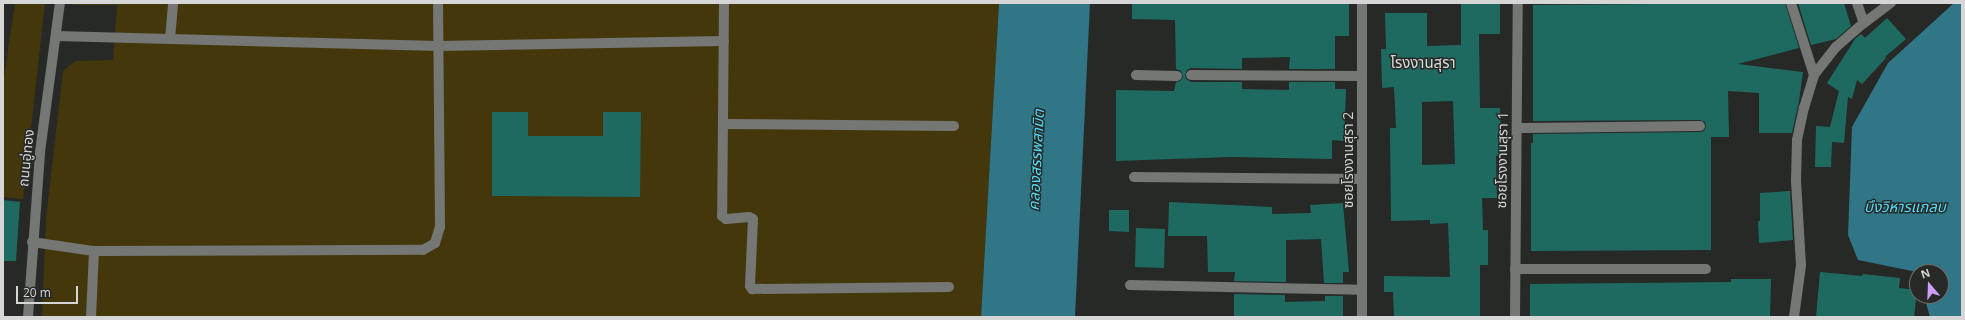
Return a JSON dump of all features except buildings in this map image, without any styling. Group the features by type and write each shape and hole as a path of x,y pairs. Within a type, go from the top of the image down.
{"street":[{"name":"ถนนอู่ทอง","path":"28,317 32,242 40,152 60,3"},
{"path":"170,39 173,3"},
{"path":"32,242 94,251 423,250 434,243 440,227 438,3"},
{"path":"724,3 722,216 726,219 753,218 750,286 752,289 949,287"},
{"name":"ซอยโรงงานสุรา 2","path":"1362,3 1362,317"},
{"name":"ซอยโรงงานสุรา 1","path":"1515,317 1518,3"},
{"path":"1791,3 1814,75"},
{"path":"1857,3 1864,23"},
{"path":"1794,317 1801,265 1796,181 1797,140 1804,108 1814,75 1836,47 1864,23 1891,3"},
{"path":"56,36 439,46 724,41"},
{"path":"1136,75 1177,76"},
{"path":"1191,76 1362,76"},
{"path":"723,124 954,126"},
{"path":"1517,128 1700,126"},
{"path":"1134,177 1362,179"},
{"path":"91,317 94,251"},
{"path":"1516,269 1706,269"},
{"path":"1130,285 1362,290"}],"shaded area":[{"path":"15,3 45,3 23,199 3,197 3,84"},
{"path":"73,3 999,3 981,317 42,317 46,219 63,71 75,61 113,60 117,5 73,5"}],"water":[{"name":"คลองสรรพสามิต","path":"999,3 1090,3 1075,317 981,317"},
{"name":"บึงวิหารแกลบ","path":"1954,3 1962,3 1962,317 1930,317 1926,304 1949,304 1949,264 1909,264 1909,270 1858,260 1848,235 1852,127 1888,63"}],"district":[{"name":"โรงงานสุรา","path":"1423,63"}]}
